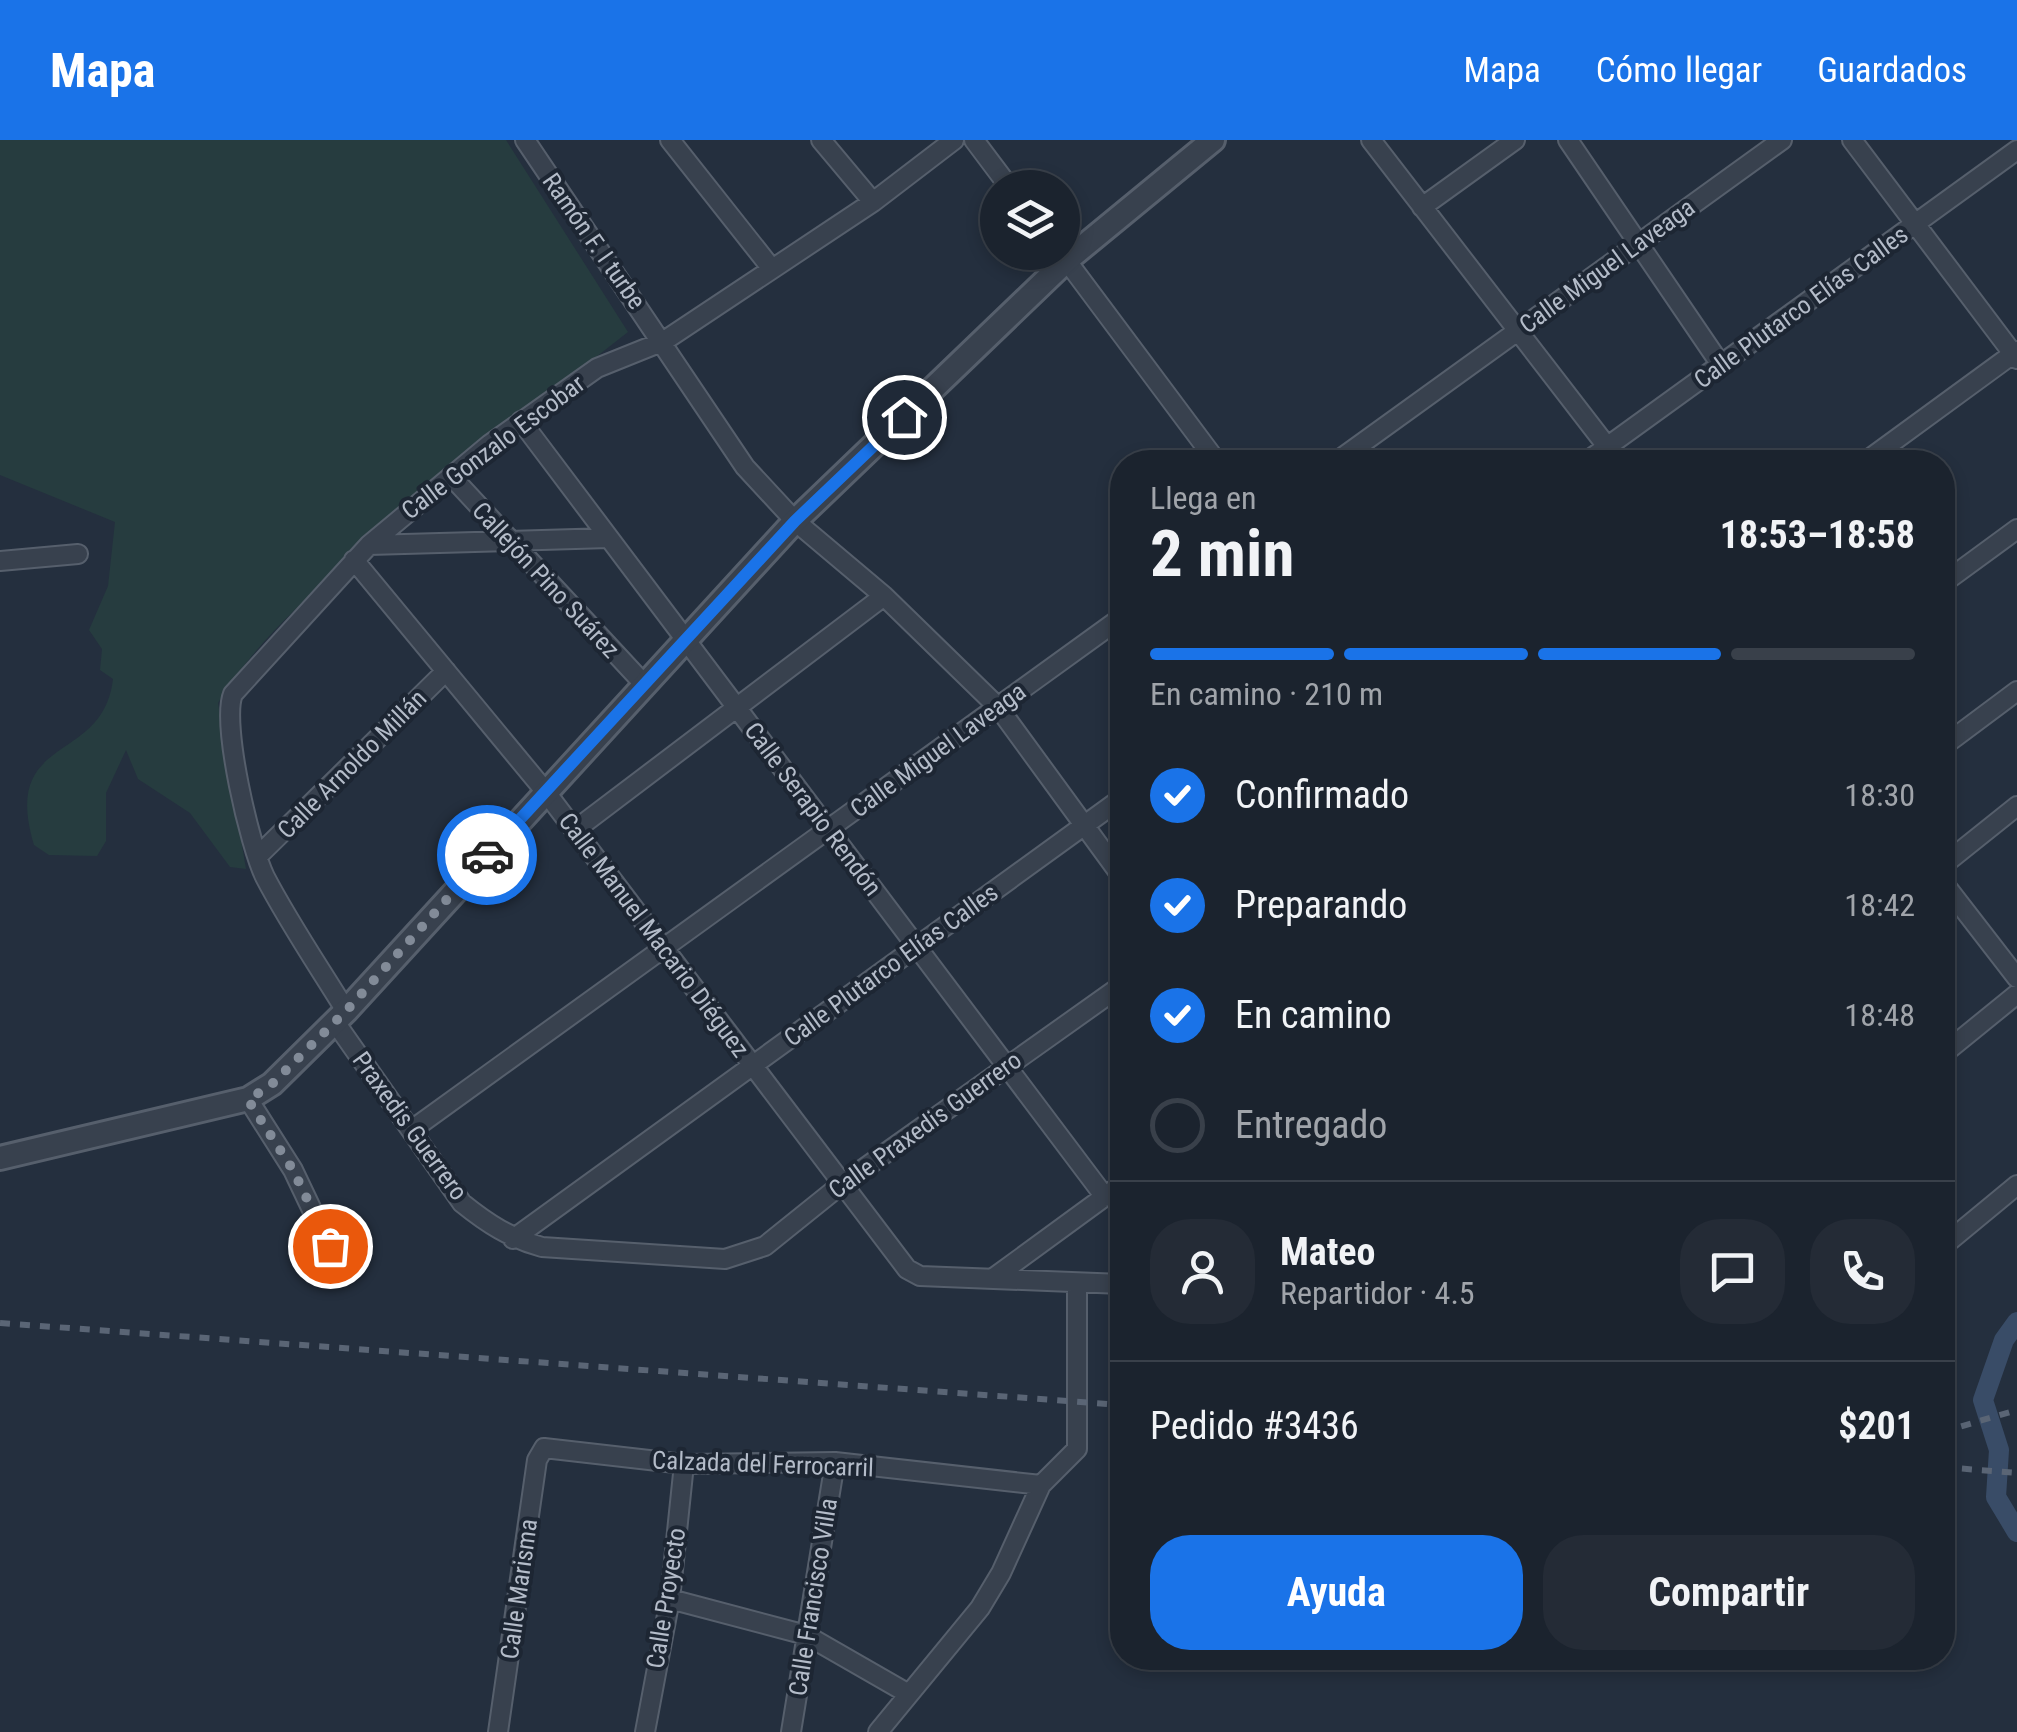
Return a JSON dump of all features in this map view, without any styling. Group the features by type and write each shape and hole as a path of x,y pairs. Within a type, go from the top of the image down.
{"street":[{"name":"Ramón F. I turbe","path":"525,140 664,341 696,400 726,440 795,521 884,596 998,707 1110,861"},
{"path":"670,140 772,269"},
{"path":"821,140 873,202"},
{"name":"Calle Gonzalo Escobar","path":"228,709 233,694 369,545 520,421 597,368 664,341 873,202 954,140"},
{"path":"974,140 996,170"},
{"path":"1080,244 1213,140"},
{"path":"1371,140 1609,450"},
{"path":"1422,207 1515,140"},
{"path":"1568,140 1721,365"},
{"name":"Calle Miguel Laveaga","path":"1353,450 1782,140"},
{"path":"1852,140 2016,354 1882,450"},
{"name":"Calle Plutarco Elías Calles","path":"1603,450 2017,150"},
{"path":"0,1158 248,1100 306,1051 795,521 1050,270"},
{"path":"1074,270 1208,450"},
{"name":"Calle Serapio Rendón","path":"520,421 1105,1197"},
{"name":"Callejón Pino Suárez","path":"450,476 643,684"},
{"path":"1955,574 2017,529"},
{"path":"369,545 609,538"},
{"path":"0,560 78,554"},
{"name":"Calle Manuel Macario Diéguez","path":"354,560 545,791 907,1269 920,1276 992,1280"},
{"path":"575,830 884,596"},
{"name":"Calle Miguel Laveaga","path":"413,1129 1110,626"},
{"name":"Calle Arnoldo Millán","path":"258,856 446,671"},
{"path":"1955,737 2017,691"},
{"name":"Praxedis Guerrero","path":"228,709 263,874 335,1022 462,1203 513,1239 573,1250 725,1259"},
{"path":"1955,856 2017,806"},
{"name":"Calle Plutarco Elías Calles","path":"513,1239 1110,807"},
{"path":"1955,898 2017,978"},
{"name":"Calle Praxedis Guerrero","path":"725,1259 766,1246 842,1184 1110,992"},
{"path":"1955,1045 2017,994"},
{"path":"248,1100 293,1170 342,1273"},
{"path":"1955,1235 2017,1185"},
{"path":"992,1280 1110,1193"},
{"path":"992,1280 1110,1284"},
{"path":"878,1732 980,1608 1002,1573 1041,1485 1075,1453 1080,1442 1074,1401 1077,1283"},
{"name":"Calzada del Ferrocarril","path":"544,1448 684,1464 835,1462 1041,1485"},
{"name":"Calle Marisma","path":"498,1732 537,1460 544,1448"},
{"name":"Calle Francisco Villa","path":"791,1732 835,1462"},
{"name":"Calle Proyecto","path":"645,1732 670,1599 684,1464"},
{"path":"670,1599 806,1636 907,1694"}],"green space":[{"path":"0,140 506,140 628,332 409,506 306,599 244,665 218,703 246,869 230,867 190,813 138,779 126,750 106,793 106,841 97,856 49,855 34,845 27,809 31,784 41,766 92,726 105,706 113,679 100,670 102,649 89,630 108,586 115,522 0,475"}],"waterway":[{"path":"2017,1322 2004,1340 1983,1400 1999,1450 1996,1497 2017,1532"}],"railway":[{"path":"0,1323 1110,1404"},
{"path":"1955,1428 2017,1410"},
{"path":"1955,1468 2017,1473"}],"way so far":[{"path":"330,1246 293,1170 248,1100 272,1084 346,1011 487,855"}],"route":[{"path":"487,855 795,521 904,417"}]}
